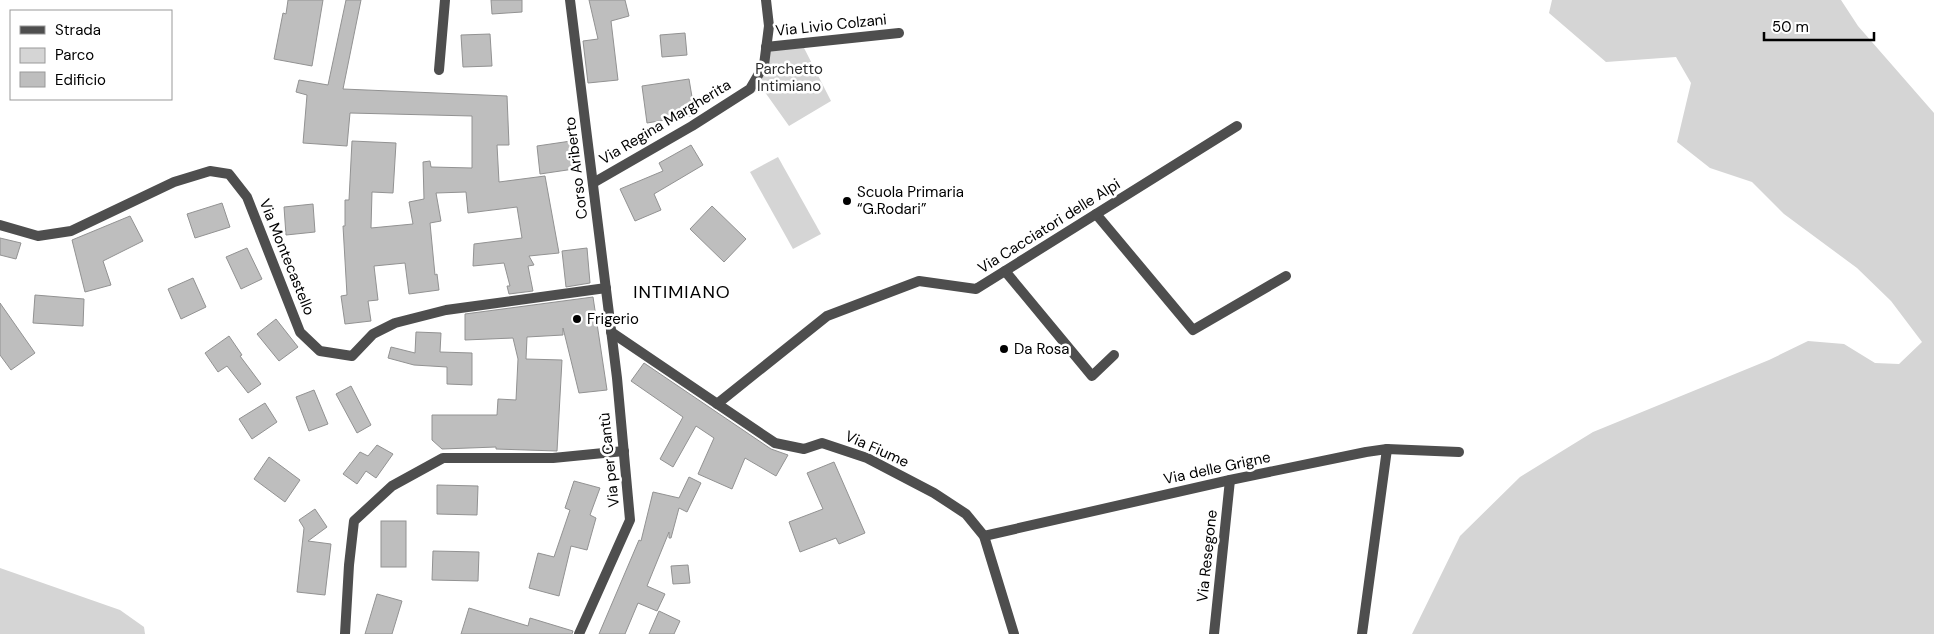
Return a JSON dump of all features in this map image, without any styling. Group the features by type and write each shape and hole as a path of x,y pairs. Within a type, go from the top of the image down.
{"street":[{"path":"439,70 445,0"},
{"name":"Corso Ariberto","path":"570,0 611,332"},
{"name":"Via Regina Margherita","path":"593,183 692,126 750,89 764,65 769,26 766,0"},
{"name":"Via Livio Colzani","path":"766,48 899,33"},
{"name":"Via Cacciatori delle Alpi","path":"717,404 828,316 920,281 976,289 1238,126"},
{"name":"Via Montecastello","path":"0,226 38,236 71,231 174,182 210,171 229,174 247,197 300,332 320,351 352,356 373,334 395,323 446,310 606,288"},
{"path":"1096,214 1193,330 1286,276"},
{"path":"1005,271 1092,376 1114,355"},
{"name":"Via Fiume","path":"611,332 775,442 804,449 822,443 867,458 934,493 966,514 984,536 1014,634"},
{"name":"Via per Cantù","path":"579,634 630,520 611,332"},
{"path":"1362,634 1387,449"},
{"name":"Via delle Grigne","path":"984,536 1230,480 1366,452 1387,449 1460,452"},
{"path":"344,634 354,521 392,486 443,458 553,458 624,451"},
{"name":"Via Resegone","path":"1214,634 1230,480"}],"green space":[{"path":"1552,0 1841,0 1858,26 1934,113 1934,634 1412,634 1460,536 1520,477 1593,432 1769,360 1808,341 1844,344 1875,363 1899,364 1922,342 1891,301 1857,268 1784,214 1752,182 1710,168 1677,142 1691,83 1676,57 1606,62 1549,13"},
{"name":"Parchetto Intimiano","path":"802,44 831,101 789,126 762,88 753,93 766,48"},
{"path":"778,157 821,234 793,249 750,172"},
{"path":"0,568 120,610 144,627 145,634 0,634"}],"building":[{"path":"288,0 323,0 312,66 274,59 283,13 286,14"},
{"path":"346,0 361,0 343,89 507,96 509,145 497,145 499,182 545,176 559,253 529,256 534,265 528,266 533,291 509,294 507,286 510,286 504,263 473,266 474,244 522,238 517,207 468,213 466,192 436,193 441,221 430,223 435,275 437,274 439,290 409,294 405,263 374,266 378,300 368,301 371,321 345,324 341,296 347,295 343,226 345,226 345,200 349,200 352,141 396,143 393,193 372,192 371,228 413,224 409,202 424,199 423,162 430,161 431,167 472,168 472,116 350,113 347,146 303,143 307,95 296,92 299,80 328,85"},
{"path":"491,0 522,0 522,12 492,14"},
{"path":"589,0 625,0 629,16 611,21 618,80 588,83 583,41 598,39"},
{"path":"685,33 687,55 662,57 660,35"},
{"path":"490,34 492,66 463,67 461,35"},
{"path":"689,79 695,115 647,123 642,86"},
{"path":"571,141 574,169 540,174 537,146"},
{"path":"691,145 703,165 654,194 661,210 635,221 620,189 663,171 659,163"},
{"path":"222,203 230,227 195,238 187,214"},
{"path":"313,204 315,232 286,235 284,207"},
{"path":"712,206 746,239 724,262 690,229"},
{"path":"130,216 143,241 103,261 111,285 85,292 72,240"},
{"path":"0,238 21,243 16,259 0,255"},
{"path":"247,248 262,279 241,289 226,257"},
{"path":"587,248 590,283 566,287 562,251"},
{"path":"193,278 206,307 181,319 168,289"},
{"path":"35,295 84,299 83,326 33,323"},
{"path":"593,297 607,390 579,393 563,328 563,335 527,337 526,359 562,360 557,451 496,449 496,447 442,449 432,440 432,415 497,415 498,399 516,400 518,359 513,338 465,340 465,314"},
{"path":"0,303 35,353 11,370 0,355"},
{"path":"276,319 298,347 279,361 257,334"},
{"path":"416,332 441,333 440,352 472,353 472,385 447,384 447,367 414,365 388,358 391,347 415,353"},
{"path":"229,336 242,355 240,356 261,384 248,393 227,366 218,372 205,353"},
{"path":"644,363 771,449 788,455 776,476 745,458 732,489 698,474 714,438 696,426 673,467 660,459 683,417 631,381"},
{"path":"351,386 371,425 357,433 336,394"},
{"path":"314,390 328,424 309,431 296,397"},
{"path":"265,403 277,422 252,439 239,419"},
{"path":"377,445 393,454 376,478 366,471 357,484 343,474 360,452 368,456"},
{"path":"269,457 300,480 285,502 254,479"},
{"path":"834,462 865,533 839,544 836,538 800,552 789,522 823,509 807,473"},
{"path":"689,477 701,483 687,512 679,508 671,538 669,538 669,532 647,586 665,594 657,611 638,603 625,634 599,634 639,540 641,541 653,492 679,498"},
{"path":"574,481 600,488 590,515 596,518 587,550 571,546 559,596 529,588 538,553 554,557 570,510 565,508"},
{"path":"437,485 478,486 477,515 437,514"},
{"path":"315,509 327,527 308,541 331,544 325,595 297,592 304,528 299,520"},
{"path":"381,521 406,521 406,567 381,567"},
{"path":"433,551 479,552 478,581 432,580"},
{"path":"688,565 690,583 673,584 671,566"},
{"path":"377,594 402,601 392,634 365,634"},
{"path":"469,608 528,626 530,618 573,631 572,634 461,634"},
{"path":"659,611 680,621 674,634 649,634"}],"place":[{"name":"Scuola Primaria “G.Rodari”","path":"847,201"},
{"name":"Frigerio","path":"577,319"},
{"name":"Da Rosa","path":"1004,349"}],"district":[{"name":"INTIMIANO","path":"682,292"}]}
